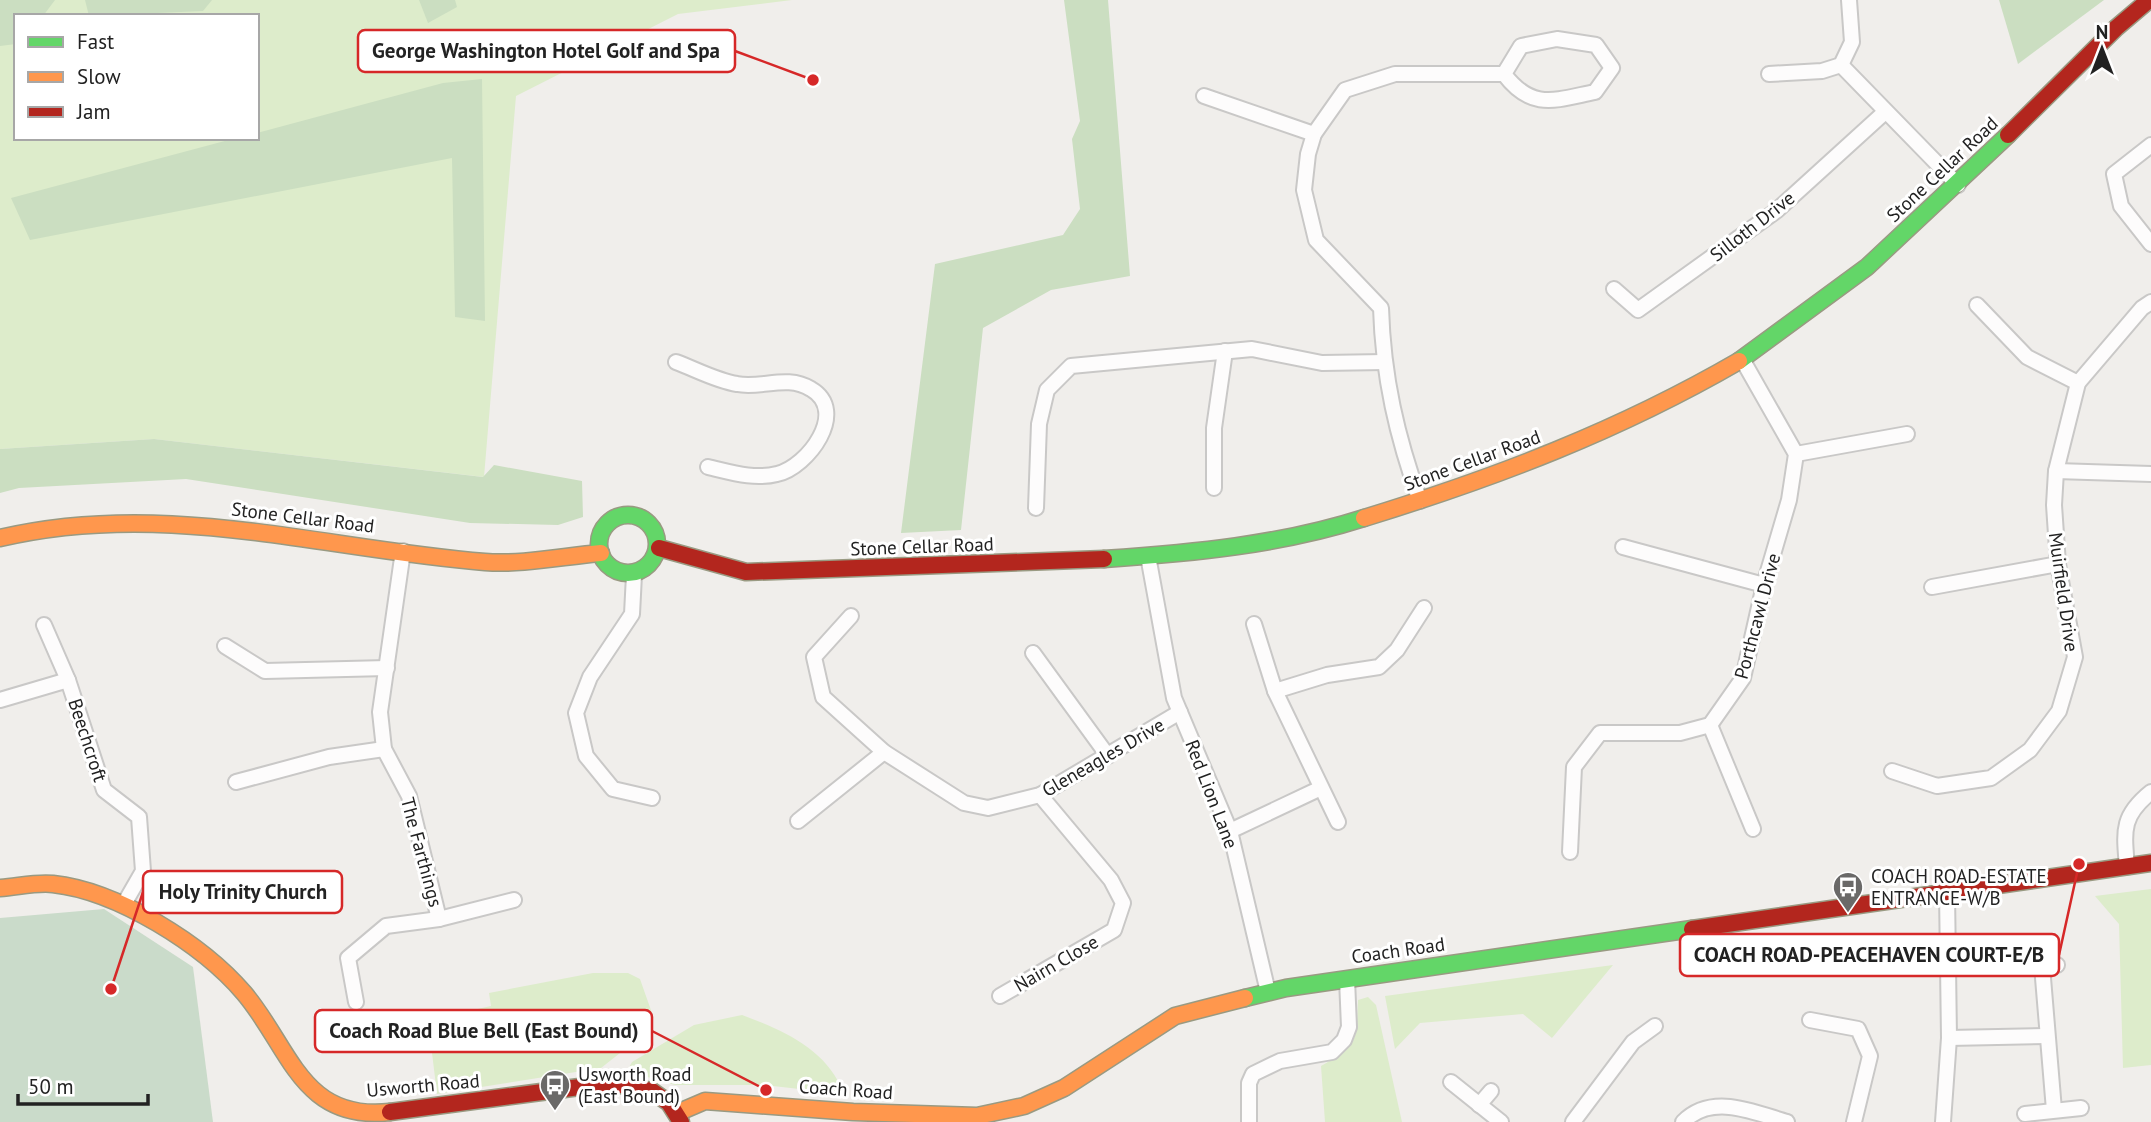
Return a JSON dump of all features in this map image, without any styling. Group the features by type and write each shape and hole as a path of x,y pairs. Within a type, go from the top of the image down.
{"street":[{"path":"1842,65 1852,41 1849,0"},
{"name":"Stone Cellar Road","path":"659,548 746,572 1035,564 1197,553 1327,530 1420,501 1556,452 1666,403 1742,359 1867,267 1958,185 2116,28 2149,0"},
{"path":"1558,39 1596,45 1612,68 1595,92 1541,102 1516,89 1504,74 1521,46 1558,39"},
{"path":"1769,75 1822,71 1842,65"},
{"path":"1842,65 1958,185"},
{"path":"1420,501 1398,438 1385,362 1381,308 1316,240 1304,190 1308,155 1314,134 1345,90 1395,74 1504,74"},
{"path":"1204,96 1314,134"},
{"name":"Silloth Drive","path":"1614,289 1638,310 1776,211 1885,112"},
{"path":"2151,145 2114,174 2121,206 2151,244"},
{"name":"Muirfield Drive","path":"1892,771 1937,786 1991,778 2031,750 2059,711 2075,657 2058,564 2054,505 2056,471 2078,383 2142,308 2151,302"},
{"path":"1977,305 2027,357 2078,383"},
{"path":"1036,508 1039,424 1047,390 1071,366 1252,349 1322,363 1385,362"},
{"path":"1214,488 1214,428 1225,351"},
{"path":"1742,359 1796,454 1907,434"},
{"path":"676,362 738,385 799,383 814,390 824,402 825,422 817,443 805,460 778,474 750,476 708,467"},
{"name":"Porthcawl Drive","path":"1710,725 1744,678 1764,586 1788,500 1796,454"},
{"path":"2056,471 2151,474"},
{"path":"631,514 656,531 659,548 649,567 634,575 605,564 601,553 598,546 602,529 619,516 631,514"},
{"name":"Stone Cellar Road","path":"0,538 43,528 125,523 242,528 487,562 601,553"},
{"path":"1623,547 1764,586"},
{"name":"The Farthings","path":"403,551 380,712 384,749 409,796 439,919"},
{"name":"Red Lion Lane","path":"1148,556 1174,698 1230,831 1268,992"},
{"path":"1932,587 2058,564"},
{"path":"634,575 632,614 590,677 576,713 586,756 613,789 652,798"},
{"path":"1275,691 1327,675 1379,667 1397,650 1424,608"},
{"name":"Gleneagles Drive","path":"851,616 814,657 823,697 884,752 964,803 988,808 1040,795 1180,712"},
{"path":"1254,624 1275,691 1338,822"},
{"name":"Beechcroft","path":"44,625 68,680 104,790 139,817 143,871 124,904"},
{"path":"225,646 265,671 387,667"},
{"path":"1033,653 1108,757"},
{"name":"Beechcroft","path":"0,700 68,680"},
{"path":"1570,852 1574,767 1600,733 1680,733 1710,725 1753,829"},
{"path":"236,782 330,757 384,749"},
{"path":"798,821 884,752"},
{"path":"1230,831 1321,788"},
{"path":"2127,867 2124,831 2132,807 2151,792"},
{"name":"Nairn Close","path":"1000,996 1114,930 1123,903 1111,880 1040,795"},
{"name":"Coach Road","path":"679,1117 705,1101 942,1119 978,1116 1024,1106 1064,1088 1175,1016 1268,992 2151,863"},
{"name":"Usworth Road","path":"0,888 52,884 106,896 182,938 244,993 309,1089 337,1109 376,1114 610,1083 632,1083 667,1099 679,1117"},
{"path":"1943,1122 1949,1038 1947,892"},
{"name":"The Farthings","path":"356,1002 348,958 386,926 439,919 514,900"},
{"path":"2025,968 2057,965"},
{"path":"2042,967 2054,1110"},
{"path":"1249,1122 1249,1083 1253,1074 1280,1061 1332,1052 1344,1040 1349,1027 1347,979"},
{"path":"1810,1020 1858,1029 1870,1056 1854,1122"},
{"path":"1573,1122 1633,1042 1655,1026"},
{"path":"1949,1038 2047,1036"},
{"path":"1451,1082 1501,1122"},
{"path":"1479,1105 1491,1091"},
{"path":"1683,1122 1707,1107 1731,1106 1766,1119 1787,1122"},
{"path":"2025,1114 2081,1108"}],"green space":[{"path":"0,0 792,0 678,14 516,96 484,477 154,439 0,449"},
{"path":"0,0 55,0 44,14 14,14 14,44 0,46"},
{"path":"85,0 212,0 203,11 88,14"},
{"path":"419,0 455,0 457,7 428,23"},
{"path":"1064,0 1108,0 1130,276 1051,290 983,328 961,530 901,533 935,264 1063,235 1080,209 1072,139 1080,121"},
{"path":"1999,0 2104,0 2018,64"},
{"path":"482,79 485,321 455,317 452,158 30,240 11,198 228,140 259,140 259,132 443,83"},
{"path":"154,439 483,477 494,465 582,481 583,517 558,525 470,523 186,479 19,488 0,493 0,449"},
{"path":"2151,889 2151,1065 2123,1068 2119,924 2095,896"},
{"path":"104,909 193,967 213,1122 0,1122 0,918"},
{"path":"1613,965 1552,1038 1523,1014 1420,1023 1395,1049 1385,996"},
{"path":"593,973 628,973 640,979 653,1016 648,1031 601,1068 437,1094 428,1020 491,1006 489,993"},
{"path":"1368,997 1376,1005 1402,1122 1325,1122 1321,1066 1349,1047 1357,1025 1358,1000"},
{"path":"742,1015 785,1033 812,1050 833,1073 841,1087 835,1093 764,1085 675,1085 627,1071 632,1062 694,1025"}],"traffic: fast":[{"path":"1739,361 1867,267 2008,135"},
{"path":"628,515 649,523 657,544 649,565 628,573 607,565 599,544 607,523 628,515"},
{"path":"1104,559 1203,551 1268,541 1364,518"},
{"path":"1245,998 1286,988 1692,929"}],"traffic: slow":[{"path":"1364,518 1509,469 1602,431 1739,361"},
{"path":"0,538 62,527 123,523 243,530 424,556 499,563 601,553"},
{"path":"0,888 53,884 78,889 104,897 158,923 206,957 244,993 301,1077 317,1093 336,1105 360,1112 390,1112"},
{"path":"677,1113 705,1101 853,1112 977,1116 1024,1106 1064,1088 1175,1016 1245,998"}],"traffic: jam":[{"path":"2008,135 2116,28 2149,0"},
{"path":"659,548 746,572 1104,559"},
{"path":"1692,929 2151,863"},
{"path":"390,1112 610,1083 652,1091 669,1103 681,1122"}],"place":[{"name":"George Washington Hotel Golf and Spa","path":"813,80"},
{"name":"COACH ROAD-PEACEHAVEN COURT-E/B","path":"2079,864"},
{"name":"COACH ROAD-ESTATE ENTRANCE-W/B","path":"1848,914"},
{"name":"Holy Trinity Church","path":"111,989"},
{"name":"Coach Road Blue Bell (East Bound)","path":"766,1090"},
{"name":"Usworth Road (East Bound)","path":"555,1112"}]}
